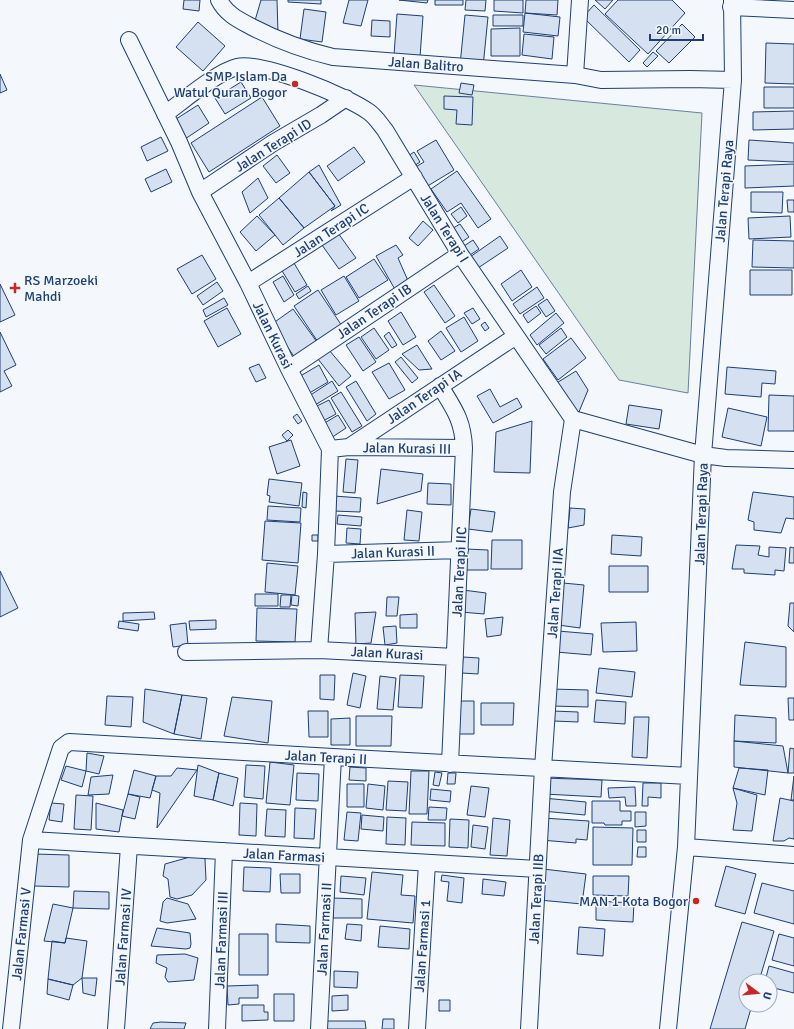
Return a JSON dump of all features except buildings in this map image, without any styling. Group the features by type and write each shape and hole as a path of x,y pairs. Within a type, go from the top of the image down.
{"street":[{"name":"Jalan Balitro","path":"219,0 226,11 261,32 302,49 333,57 575,75 601,80 733,80"},
{"path":"575,75 580,0"},
{"path":"731,3 794,10"},
{"name":"Jalan Terapi Raya","path":"668,1029 686,847 703,456 733,80 731,3"},
{"name":"Jalan Kurasi","path":"129,40 179,142 200,192 248,283 289,369 330,449 326,554 319,650"},
{"name":"Jalan Terapi I","path":"165,114 203,86 224,73 241,67 266,70 310,84 346,98 371,113 385,130 460,254 572,419"},
{"name":"Jalan Terapi ID","path":"200,192 273,143 321,115 346,98"},
{"name":"Jalan Terapi IC","path":"248,283 414,177"},
{"name":"Jalan Terapi IB","path":"289,369 460,254"},
{"name":"Jalan Terapi IA","path":"330,449 349,447 516,336"},
{"name":"Jalan Terapi IIC","path":"440,386 460,422 463,432 464,448 450,764"},
{"path":"572,419 703,456 794,460"},
{"name":"Jalan Terapi IIA","path":"543,768 562,492 572,419"},
{"name":"Jalan Kurasi III","path":"349,447 464,448"},
{"name":"Jalan Kurasi II","path":"326,554 460,550"},
{"name":"Jalan Kurasi","path":"186,652 319,650 455,657"},
{"name":"Jalan Terapi II","path":"31,840 60,748 69,742 333,758 689,776"},
{"name":"Jalan Farmasi II","path":"319,1029 333,758"},
{"name":"Jalan Terapi IIB","path":"529,1029 543,768"},
{"name":"Jalan Farmasi","path":"31,840 537,869"},
{"name":"Jalan Farmasi V","path":"11,1029 31,840"},
{"name":"Jalan Farmasi IV","path":"116,1029 129,846"},
{"path":"686,847 794,854"},
{"name":"Jalan Farmasi III","path":"217,1029 224,851"},
{"name":"Jalan Farmasi 1","path":"417,1029 427,863"}],"shaded area":[{"path":"414,85 702,113 688,393 619,380"}],"place":[{"name":"SMP Islam Da Watul Quran Bogor","path":"295,84"},
{"name":"RS Marzoeki Mahdi","path":"15,288"},
{"name":"MAN 1 Kota Bogor","path":"696,901"}]}
